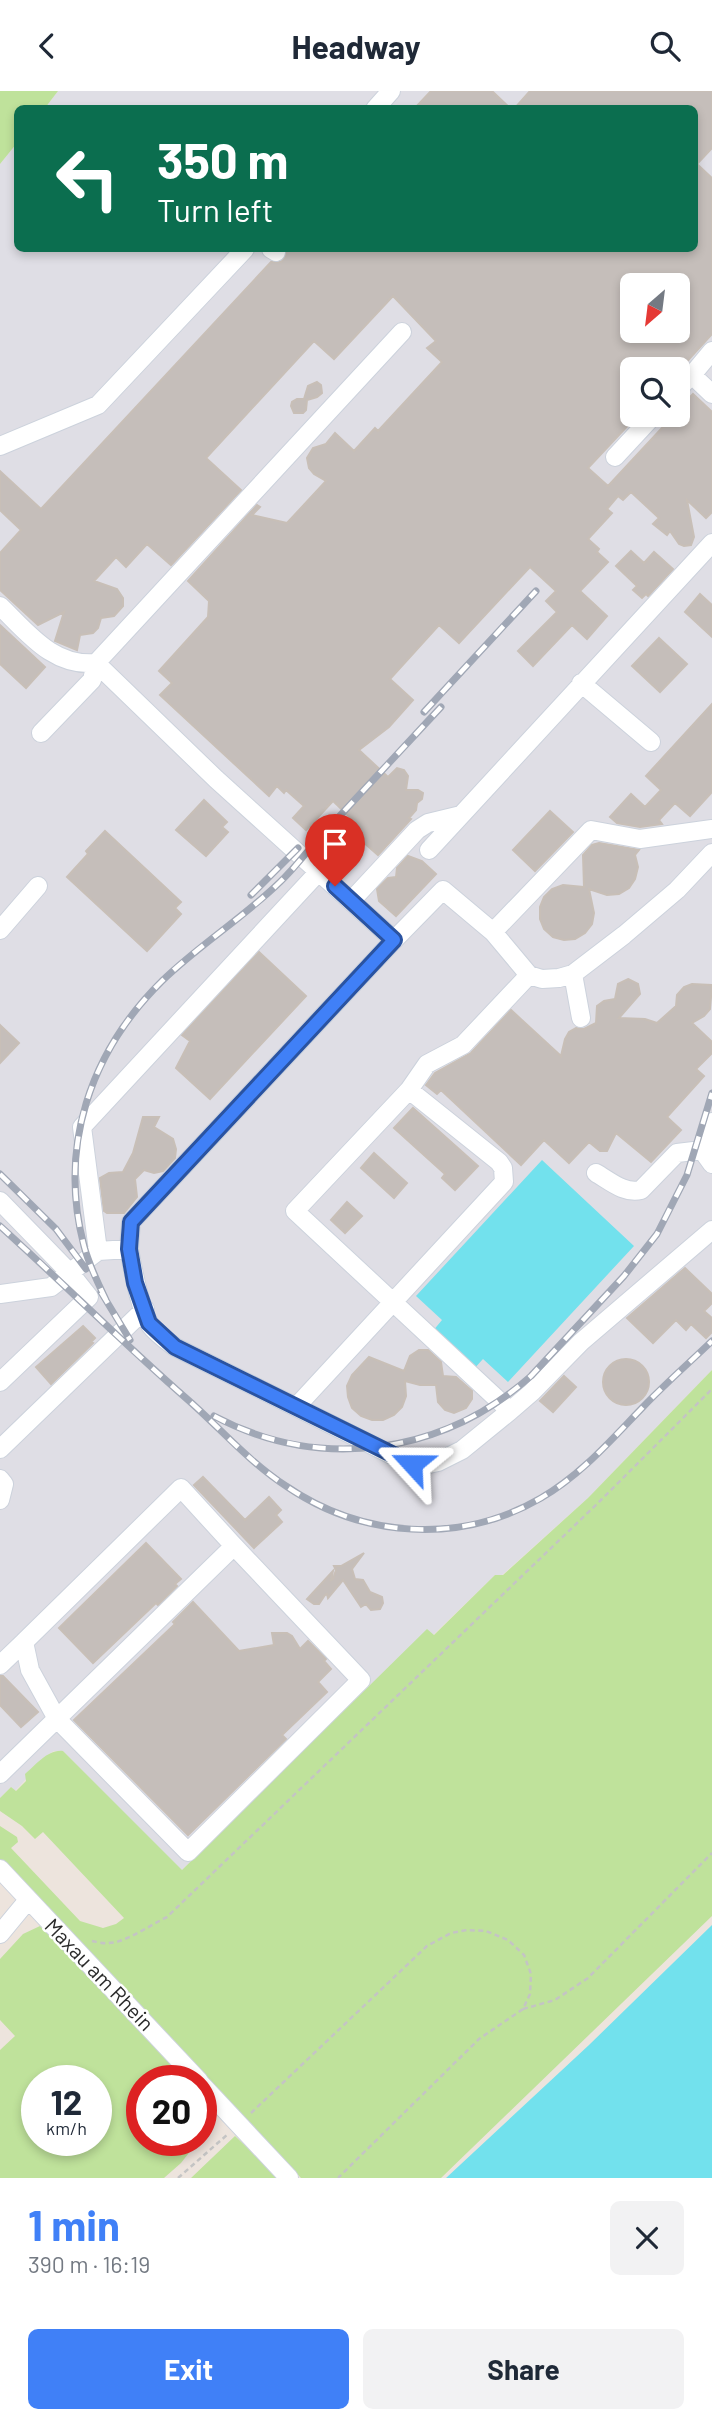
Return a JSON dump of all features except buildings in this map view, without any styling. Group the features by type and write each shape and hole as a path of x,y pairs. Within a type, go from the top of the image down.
{"lane":[{"path":"379,105 391,91"},
{"path":"0,446 98,405 242,252"},
{"path":"41,733 92,680 96,663 402,333"},
{"path":"712,351 692,375 712,394"},
{"path":"615,457 643,427"},
{"path":"429,850 712,543"},
{"path":"0,606 48,652 64,660 83,664 96,663 216,779 394,940"},
{"path":"581,683 652,742"},
{"path":"351,901 417,830 428,823 461,814"},
{"path":"493,932 591,830 640,839 712,829"},
{"path":"98,1251 82,1127 351,837"},
{"path":"709,1238 581,1342 532,1392 462,1450 438,1462 424,1465 402,1460 175,1347 149,1323 135,1283 129,1249 131,1222 443,891 493,932 529,975 542,979 559,978 573,974 624,935 677,890 712,853"},
{"path":"0,930 38,886"},
{"path":"573,974 581,1018"},
{"path":"510,1411 295,1211 409,1090 427,1064 463,1045 529,975"},
{"path":"296,1407 503,1182 499,1162 409,1090"},
{"path":"596,1173 626,1190 641,1190 677,1153 707,1157 712,1122"},
{"path":"0,1201 70,1273 89,1297 0,1382"},
{"path":"0,1294 51,1287 98,1251 129,1249"},
{"path":"0,1449 145,1309"},
{"path":"0,1479 4,1484 0,1500"},
{"path":"0,1665 181,1488 361,1680 188,1852 57,1719 30,1670 24,1642"},
{"path":"0,1774 234,1546"},
{"name":"Maxau am Rhein","path":"0,1869 184,2065"},
{"path":"0,1934 28,1900"},
{"name":"Maxau am Rhein","path":"217,2101 289,2178"}],"path":[{"path":"87,1941 110,1944 128,1938 167,1917 598,1503 712,1389"},
{"path":"338,2178 479,2039 523,2009 555,2000 588,1978 712,1853"},
{"path":"178,2178 238,2125 427,1946 451,1933 486,1931 508,1940 524,1955 531,1974 530,1993 523,2009"}],"shaded area":[{"path":"58,91 712,91 712,1370 588,1498 502,1575 495,1575 433,1635 427,1630 181,1871 63,1751 49,1754 15,1791 11,1787 0,1798 0,164 14,147 14,252 698,252 698,105 47,105"}],"green space":[{"path":"0,91 58,91 47,105 14,105 14,147 0,164"},
{"path":"712,1370 712,1916 441,2178 301,2178 217,2090 217,2065 194,2065 0,1861 0,1826 17,1837 18,1842 11,1848 80,1921 103,1928 124,1918 43,1832 35,1839 0,1811 0,1798 11,1787 16,1791 26,1781 25,1774 42,1758 52,1752 63,1751 182,1870 427,1629 434,1635 495,1575 503,1575 588,1498"},
{"path":"40,1926 173,2065 126,2065 126,2156 186,2156 164,2178 0,2178 0,2050 15,2036 0,2020 0,1959 23,1934"},
{"path":"235,2136 276,2178 191,2178"}],"water":[{"path":"542,1160 634,1246 508,1382 483,1359 473,1370 432,1332 442,1320 416,1296"},
{"path":"712,1925 712,2178 446,2178 589,2045"}],"railway":[{"path":"424,712 536,591"},
{"path":"106,1300 84,1246 77,1209 75,1173 78,1137 86,1103 116,1038 162,981 286,877 441,707"},
{"path":"251,895 298,848"},
{"path":"214,1416 254,1434 296,1444 337,1449 379,1447 420,1438 459,1423 496,1403 531,1376 624,1276 657,1234 687,1175 712,1093"},
{"path":"0,1174 56,1229 86,1269"},
{"path":"0,1226 272,1477 315,1503 379,1525 445,1529 510,1513 541,1498 569,1479 595,1456 712,1341"},
{"path":"101,1292 130,1340"}],"route":[{"path":"335,886 394,940 131,1222 129,1249 135,1283 149,1323 175,1347 412,1464"}]}
